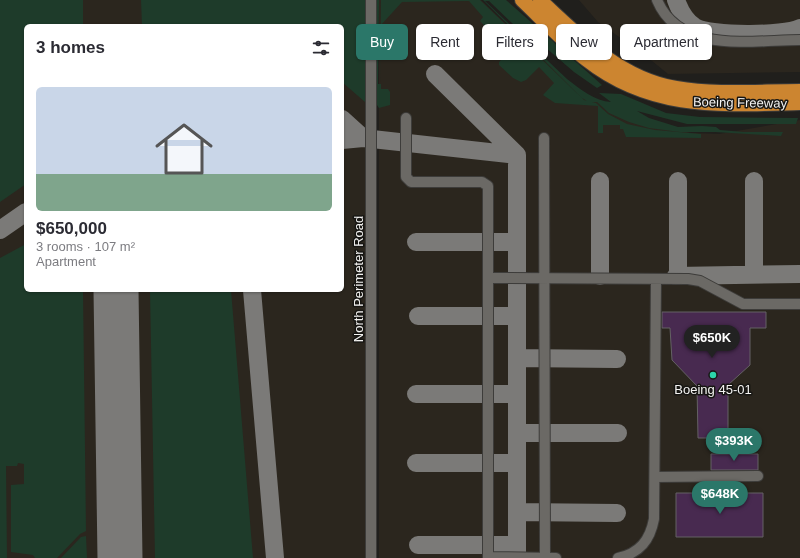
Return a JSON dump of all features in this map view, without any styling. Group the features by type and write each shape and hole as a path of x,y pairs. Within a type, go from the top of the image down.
{"highway":[{"name":"Boeing Freeway","path":"522,0 587,61 641,92 681,102 714,104 800,103"},
{"name":"Boeing Freeway","path":"540,0 567,24"},
{"path":"552,0 568,24"},
{"name":"Boeing Freeway","path":"609,60 631,73 653,82 674,88 694,91 800,90"},
{"path":"764,104 800,106"}],"street":[{"name":"North Perimeter Road","path":"371,0 371,558"},
{"path":"658,0 671,20 686,32 695,36 718,40 796,42"},
{"path":"406,118 406,177 411,182 482,182 488,186 488,558 556,558"},
{"path":"544,138 545,558"},
{"path":"488,278 688,279 700,281 743,304 800,304"},
{"path":"618,558 636,552 643,546 652,530 654,519 656,279"},
{"path":"655,477 758,476"}],"shaded area":[{"path":"0,0 368,0 368,24 356,24 356,60 368,60 368,558 0,558"},
{"path":"379,0 481,0 506,24 482,24 482,60 544,60 591,98 666,128 692,133 719,134 800,120 800,558 379,558 379,60 408,60 408,24 379,24"},
{"path":"579,0 800,0 800,72 668,74 651,60 712,60 712,24 620,24 620,38 612,32 612,24 601,24"}],"green space":[{"path":"0,0 83,0 83,24 24,24 24,185 0,202"},
{"path":"141,0 366,0 366,24 356,24 356,60 367,60 367,101 365,102 344,84 344,24 142,24"},
{"path":"376,0 379,0 379,24 376,24"},
{"path":"381,0 480,0 505,24 483,24 480,21 483,17 469,1 402,2 381,24"},
{"path":"483,0 506,0 533,24 513,24 489,1 485,1 509,24 507,24"},
{"path":"548,37 556,44 556,57 548,50"},
{"path":"377,60 378,60 378,84 381,84 381,89 388,89 390,92 390,105 379,108 377,105"},
{"path":"501,60 542,60 584,100 596,103 608,114 627,124 655,130 701,134 701,138 626,137 623,129 620,129 620,125 603,125 603,133 598,133 598,106 555,103 543,95 554,83 539,67 526,80 521,82 513,78 499,65"},
{"path":"544,60 547,60 577,87 588,94 605,101 611,102 599,93 621,94 666,113 700,117 798,118 796,124 687,124 637,111 649,118 678,127 702,126 716,127 720,130 744,132 783,132 781,136 715,132 680,132 649,128 629,122 609,113 597,102 589,102 582,98"},
{"path":"560,60 574,60 602,85 597,88"},
{"path":"24,245 24,292 83,292 86,531 80,534 57,558 35,558 33,555 11,552 11,485 24,484 24,464 18,463 17,466 6,466 7,558 0,558 0,258"},
{"path":"150,292 231,292 253,558 155,558"},
{"path":"86,536 87,558 61,558 81,537"}],"building":[{"name":"Boeing 45-01","path":"662,312 766,312 766,328 750,328 750,365 728,385 728,438 698,438 697,386 672,360 670,328 662,328"},
{"path":"711,454 758,454 758,470 711,470"},
{"path":"676,493 763,493 763,537 676,537"}],"taxiway":[{"path":"676,0 681,12 688,22 703,30 764,34 792,31 800,28"},
{"path":"435,74 517,155"},
{"path":"344,121 363,138"},
{"path":"344,140 363,138 517,155 517,558"},
{"path":"600,181 600,276"},
{"path":"678,181 678,276"},
{"path":"754,181 754,274"},
{"path":"0,230 24,213"},
{"path":"416,242 517,242"},
{"path":"676,276 800,274"},
{"path":"252,292 275,558"},
{"path":"418,316 517,316"},
{"path":"517,358 617,359"},
{"path":"416,394 517,394"},
{"path":"517,433 618,433"},
{"path":"416,463 517,463"},
{"path":"517,512 617,513"},
{"path":"418,545 517,545"}],"runway":[{"path":"116,292 120,558"}],"place":[{"name":"Boeing 45-01","path":"713,375"}]}
